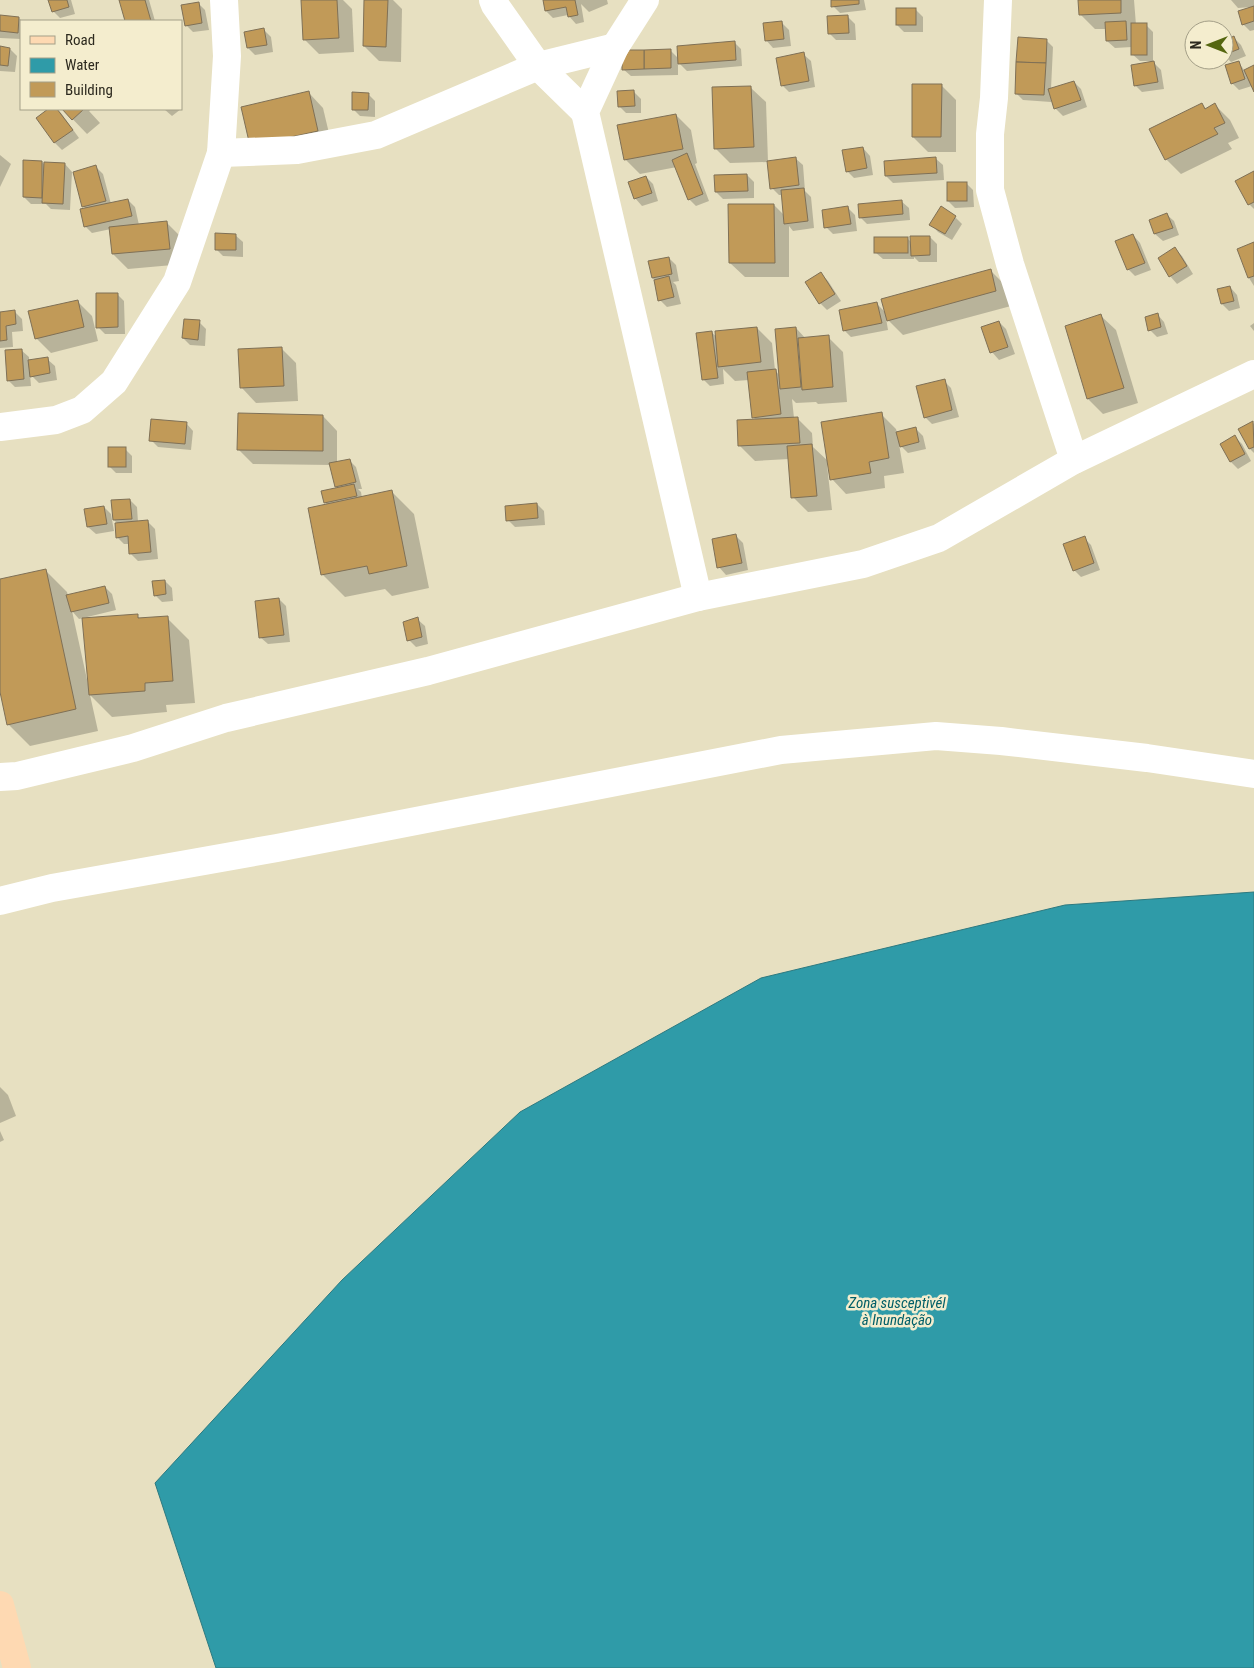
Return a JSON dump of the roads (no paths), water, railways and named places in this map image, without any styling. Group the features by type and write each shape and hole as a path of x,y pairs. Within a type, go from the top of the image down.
{"main road":[{"path":"1,1612 17,1668"}],"street":[{"path":"0,427 56,420 82,410 114,382 176,282 221,153 227,56 224,0"},
{"path":"493,0 538,66 585,112 698,597"},
{"path":"585,112 615,47 645,0"},
{"path":"998,0 994,98 990,134 990,190 1010,264 1074,460"},
{"path":"221,153 297,150 376,135 538,66 615,47"},
{"path":"0,777 18,776 133,748 226,718 428,671 698,597 863,564 939,538 1074,460 1254,374"},
{"path":"0,901 52,888 277,848 781,750 936,736 1011,742 1147,758 1254,774"}],"water":[{"name":"Zona susceptivél à Inundação","path":"1254,892 1254,1668 216,1668 155,1483 342,1280 520,1112 761,978 1065,905"}]}
